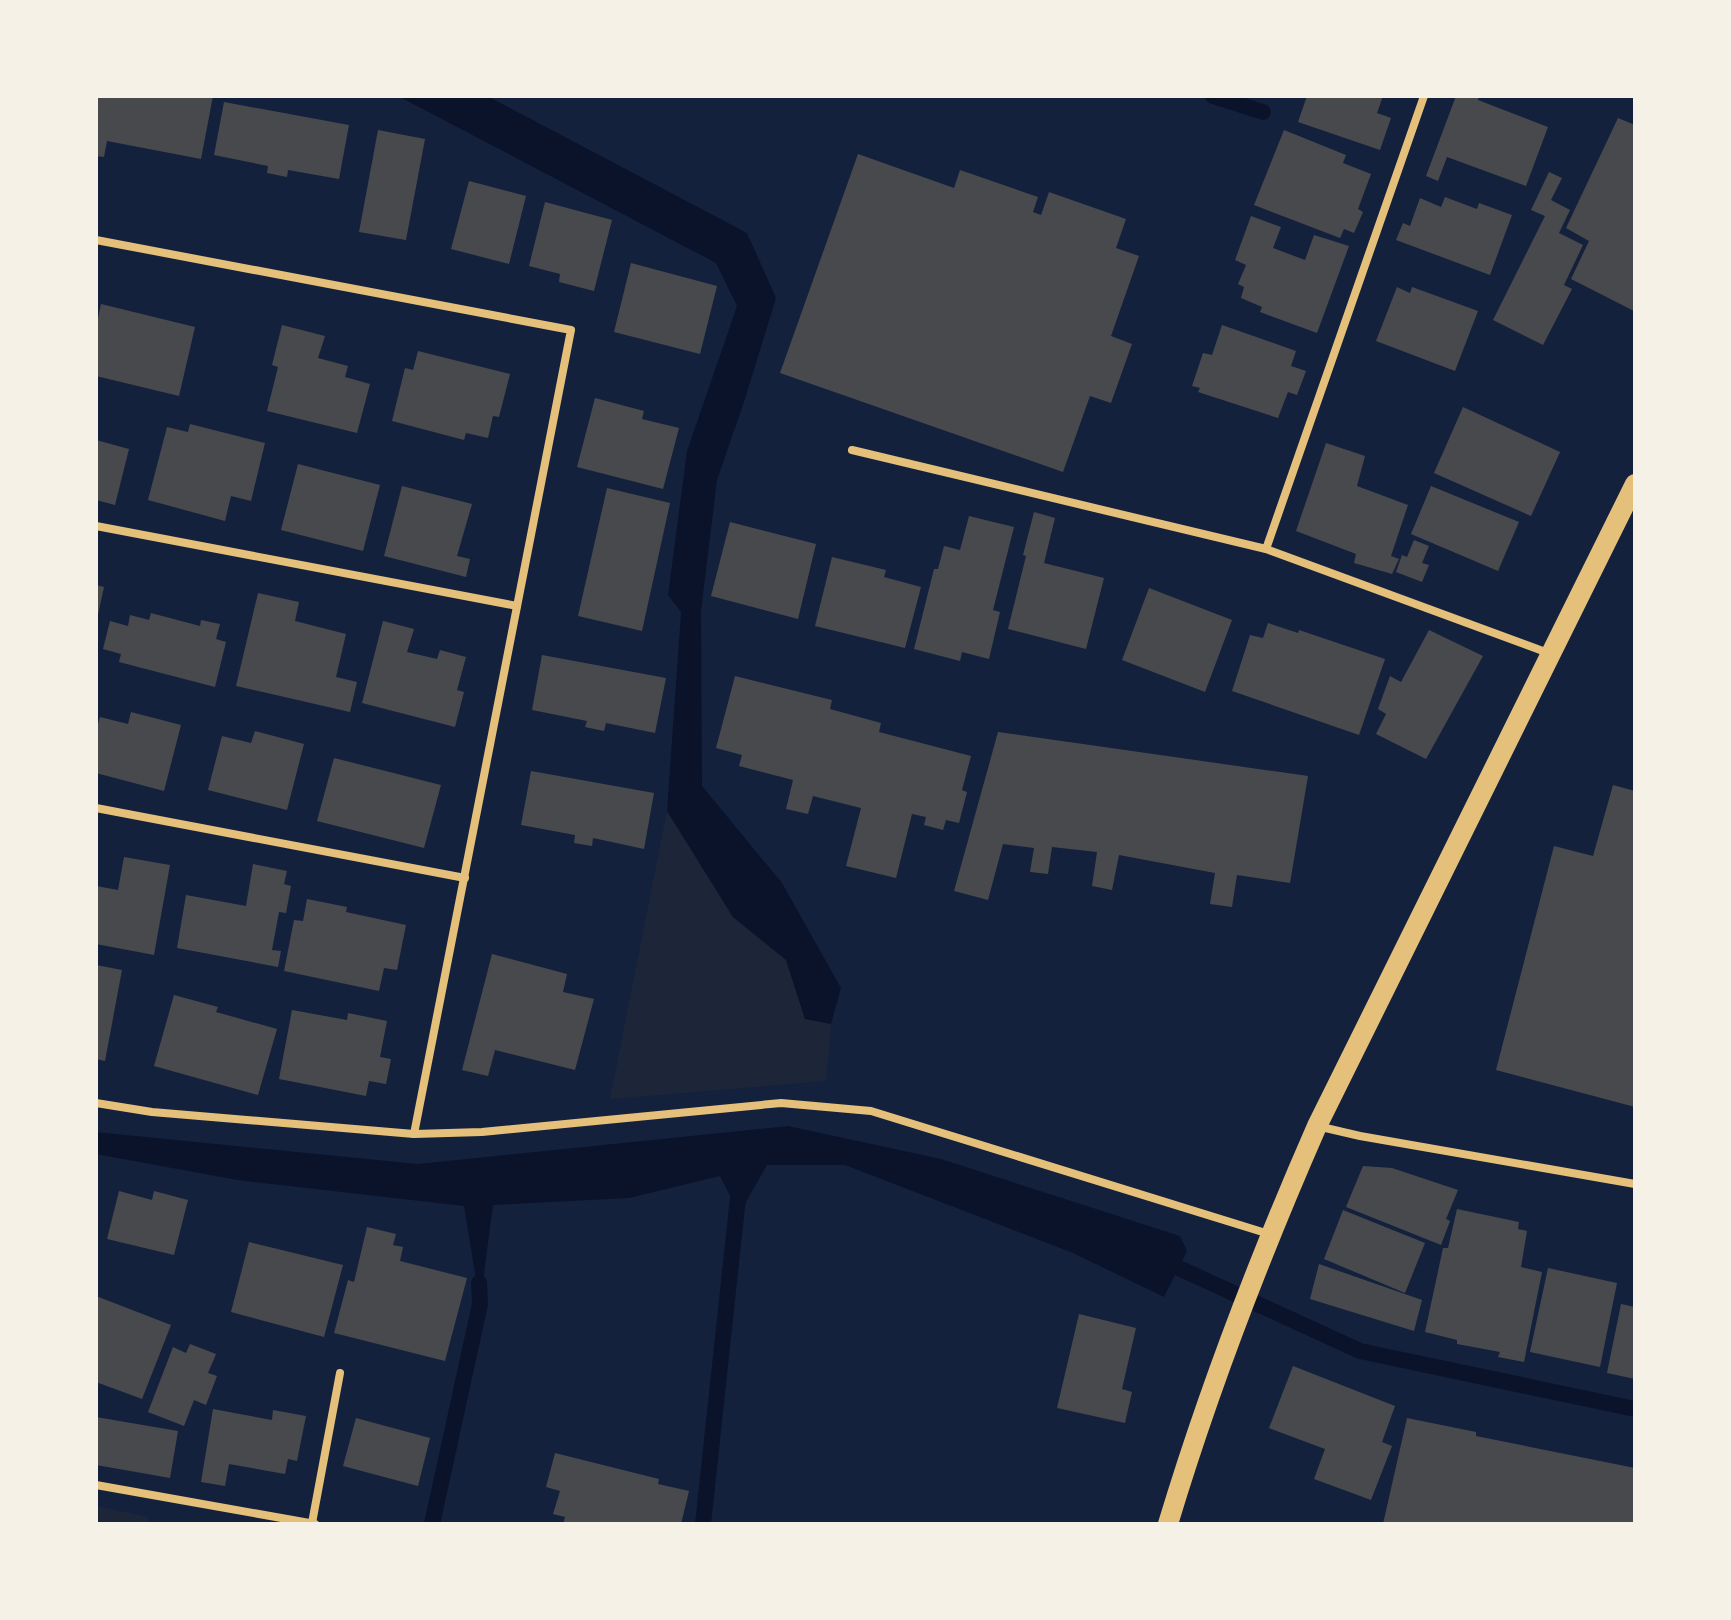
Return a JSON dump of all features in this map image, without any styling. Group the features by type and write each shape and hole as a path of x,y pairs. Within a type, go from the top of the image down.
{"main road":[{"path":"1168,1524 1192,1446 1269,1234 1317,1126 1635,484"}],"street":[{"path":"1266,549 1424,96"},
{"path":"96,240 571,330 414,1134"},
{"path":"852,450 1266,549 1551,654"},
{"path":"96,526 517,606"},
{"path":"96,808 465,878"},
{"path":"96,1103 152,1112 414,1134 482,1132 781,1103 871,1111 1269,1234"},
{"path":"1317,1126 1635,1184"},
{"path":"96,1485 313,1524 340,1373"}],"shaded area":[{"path":"398,96 487,96 747,233 776,298 717,480 701,611 702,786 782,883 841,988 831,1024 805,1019 786,960 733,917 667,811 681,612 668,595 687,451 737,306 716,263"},
{"path":"667,811 733,917 786,960 805,1018 831,1024 826,1081 610,1099"},
{"path":"788,1126 941,1159 1180,1236 1187,1251 1164,1297 1073,1253 845,1165 767,1165 739,1214 720,1176 629,1198 493,1205 480,1304 464,1206 237,1180 96,1154 96,1132 418,1164"},
{"path":"96,1506 148,1517 147,1524 96,1524"}],"building":[{"path":"96,96 213,96 201,159 107,141 104,157 96,156"},
{"path":"1307,96 1383,96 1377,113 1391,118 1380,150 1298,122"},
{"path":"1456,96 1479,96 1478,100 1548,127 1526,186 1447,157 1438,181 1426,176"},
{"path":"224,102 349,125 339,179 288,170 287,177 267,173 268,166 214,155"},
{"path":"1618,118 1635,125 1634,311 1571,279 1589,241 1566,228"},
{"path":"378,130 425,139 406,240 359,232"},
{"path":"1284,130 1346,155 1343,163 1371,174 1358,209 1363,212 1354,233 1344,229 1340,238 1254,205"},
{"path":"858,154 954,188 960,170 1038,197 1033,212 1041,215 1049,192 1126,219 1116,248 1139,256 1111,336 1132,344 1111,403 1090,396 1063,472 780,373"},
{"path":"1549,172 1562,178 1551,200 1570,210 1559,233 1583,245 1564,285 1572,289 1543,345 1493,320 1545,216 1531,210"},
{"path":"469,181 526,196 509,264 451,249"},
{"path":"1445,197 1477,209 1479,203 1512,215 1490,275 1396,240 1403,223 1410,226 1420,198 1441,207"},
{"path":"545,202 612,220 594,291 559,282 560,274 529,266"},
{"path":"1251,216 1281,227 1273,248 1305,260 1314,235 1349,246 1317,333 1260,312 1262,307 1241,298 1244,287 1238,284 1246,265 1235,260"},
{"path":"631,263 717,286 700,354 614,332"},
{"path":"1397,287 1410,293 1412,287 1478,311 1455,371 1376,341"},
{"path":"101,304 195,327 179,396 96,376 96,327"},
{"path":"282,325 325,336 318,358 348,366 345,377 370,384 357,433 267,411 278,367 272,365"},
{"path":"1222,325 1296,351 1291,366 1306,371 1297,395 1288,392 1278,418 1198,392 1200,388 1192,386 1203,353 1212,355"},
{"path":"418,351 510,374 499,417 493,416 488,438 466,433 464,440 392,421 405,368 413,370"},
{"path":"595,398 644,411 642,419 679,428 663,489 577,467"},
{"path":"1463,407 1560,452 1531,516 1434,473"},
{"path":"190,424 265,443 251,501 231,496 225,521 148,500 167,427 188,432"},
{"path":"96,440 129,449 115,505 96,500"},
{"path":"1326,443 1365,456 1357,486 1408,505 1391,556 1399,559 1392,574 1354,563 1356,554 1296,531"},
{"path":"298,464 380,485 363,551 281,530"},
{"path":"402,486 472,504 457,556 470,559 466,577 384,556"},
{"path":"1431,486 1519,522 1498,571 1411,534"},
{"path":"607,488 670,503 642,631 578,616"},
{"path":"1034,512 1055,518 1044,563 1104,578 1086,649 1008,629"},
{"path":"969,516 1014,527 993,610 1000,612 989,659 962,652 960,661 914,649 934,569 938,569 944,546 960,550"},
{"path":"730,522 816,544 798,619 711,596"},
{"path":"1414,540 1429,546 1422,563 1429,565 1422,582 1396,572 1402,555 1407,557"},
{"path":"832,557 886,570 884,577 921,587 905,648 815,626"},
{"path":"96,585 104,587 97,619 96,619"},
{"path":"1149,588 1232,620 1205,692 1122,660"},
{"path":"258,593 299,602 295,621 346,634 336,677 357,682 350,712 236,686"},
{"path":"151,613 200,626 201,620 220,624 216,639 226,642 215,687 119,662 121,654 103,649 110,621 128,626 130,615 149,620"},
{"path":"383,621 414,629 407,652 437,659 440,650 466,657 457,690 464,692 455,727 362,703"},
{"path":"1268,623 1298,633 1299,630 1385,659 1359,735 1232,691 1250,635 1263,638"},
{"path":"1429,630 1483,656 1426,759 1376,734 1386,714 1378,709 1390,676 1401,682"},
{"path":"542,655 666,678 655,733 606,723 604,731 585,727 587,721 532,710"},
{"path":"735,676 832,700 830,709 881,723 879,732 971,756 962,790 967,792 959,823 946,820 943,830 924,825 926,817 912,814 896,878 846,866 861,808 813,796 808,814 786,809 793,780 739,766 742,755 716,748"},
{"path":"131,712 181,725 164,791 96,773 96,731 100,717 128,724"},
{"path":"255,731 304,744 287,810 208,790 222,736 251,743"},
{"path":"998,732 1308,776 1290,883 1237,875 1232,907 1210,904 1215,873 1119,855 1112,890 1092,886 1097,852 1052,847 1048,874 1030,872 1034,848 1003,844 988,900 954,891"},
{"path":"334,758 441,785 424,848 317,821"},
{"path":"531,771 654,793 644,849 593,838 592,846 574,843 575,835 521,825"},
{"path":"1613,785 1635,791 1635,1107 1496,1070 1554,846 1593,856"},
{"path":"124,857 170,865 154,955 96,944 96,886 118,890"},
{"path":"253,864 287,871 284,884 291,886 286,913 279,912 272,950 281,951 278,967 177,948 186,895 246,906"},
{"path":"307,899 347,907 346,912 406,925 397,970 384,968 379,991 284,971 294,920 303,921"},
{"path":"492,954 567,974 563,992 594,999 575,1070 495,1050 488,1076 462,1070"},
{"path":"96,965 122,970 105,1061 96,1059"},
{"path":"174,995 218,1007 216,1012 277,1029 258,1095 154,1066"},
{"path":"292,1010 347,1020 348,1013 387,1021 380,1057 391,1059 386,1084 369,1081 366,1096 279,1079"},
{"path":"1363,1166 1392,1168 1458,1190 1446,1219 1450,1221 1441,1245 1346,1207"},
{"path":"119,1191 152,1200 154,1191 188,1200 174,1255 107,1239"},
{"path":"1457,1209 1519,1222 1518,1229 1527,1231 1521,1267 1542,1272 1524,1362 1498,1357 1500,1352 1457,1344 1457,1340 1425,1332 1443,1248 1448,1248"},
{"path":"1343,1210 1425,1243 1405,1293 1324,1259"},
{"path":"367,1227 396,1234 393,1245 403,1247 400,1261 467,1278 445,1361 334,1333 348,1280 354,1282"},
{"path":"249,1242 343,1265 324,1337 231,1312"},
{"path":"1319,1264 1422,1300 1414,1331 1310,1299"},
{"path":"1548,1268 1617,1283 1600,1367 1530,1352"},
{"path":"96,1296 171,1325 142,1399 96,1382"},
{"path":"1621,1304 1635,1307 1635,1379 1607,1373"},
{"path":"1079,1314 1136,1328 1122,1389 1132,1392 1125,1423 1057,1408"},
{"path":"190,1344 216,1354 208,1373 217,1376 206,1405 194,1400 184,1426 148,1412 173,1347 186,1353"},
{"path":"1293,1366 1395,1406 1382,1442 1392,1446 1371,1500 1314,1479 1325,1449 1269,1428"},
{"path":"213,1409 272,1420 273,1410 306,1416 297,1461 288,1459 285,1474 229,1464 225,1486 201,1482"},
{"path":"96,1417 178,1431 170,1478 96,1465"},
{"path":"356,1418 430,1438 418,1486 343,1466"},
{"path":"1407,1418 1476,1432 1476,1436 1635,1468 1635,1524 1383,1524"},
{"path":"555,1453 659,1479 658,1484 689,1491 681,1524 563,1524 565,1517 553,1514 560,1491 546,1487"}],"waterway":[{"path":"1213,96 1263,112"},
{"path":"703,1524 739,1188"},
{"path":"1159,1259 1360,1351 1635,1409"},
{"path":"432,1524 480,1304 479,1283"}]}
